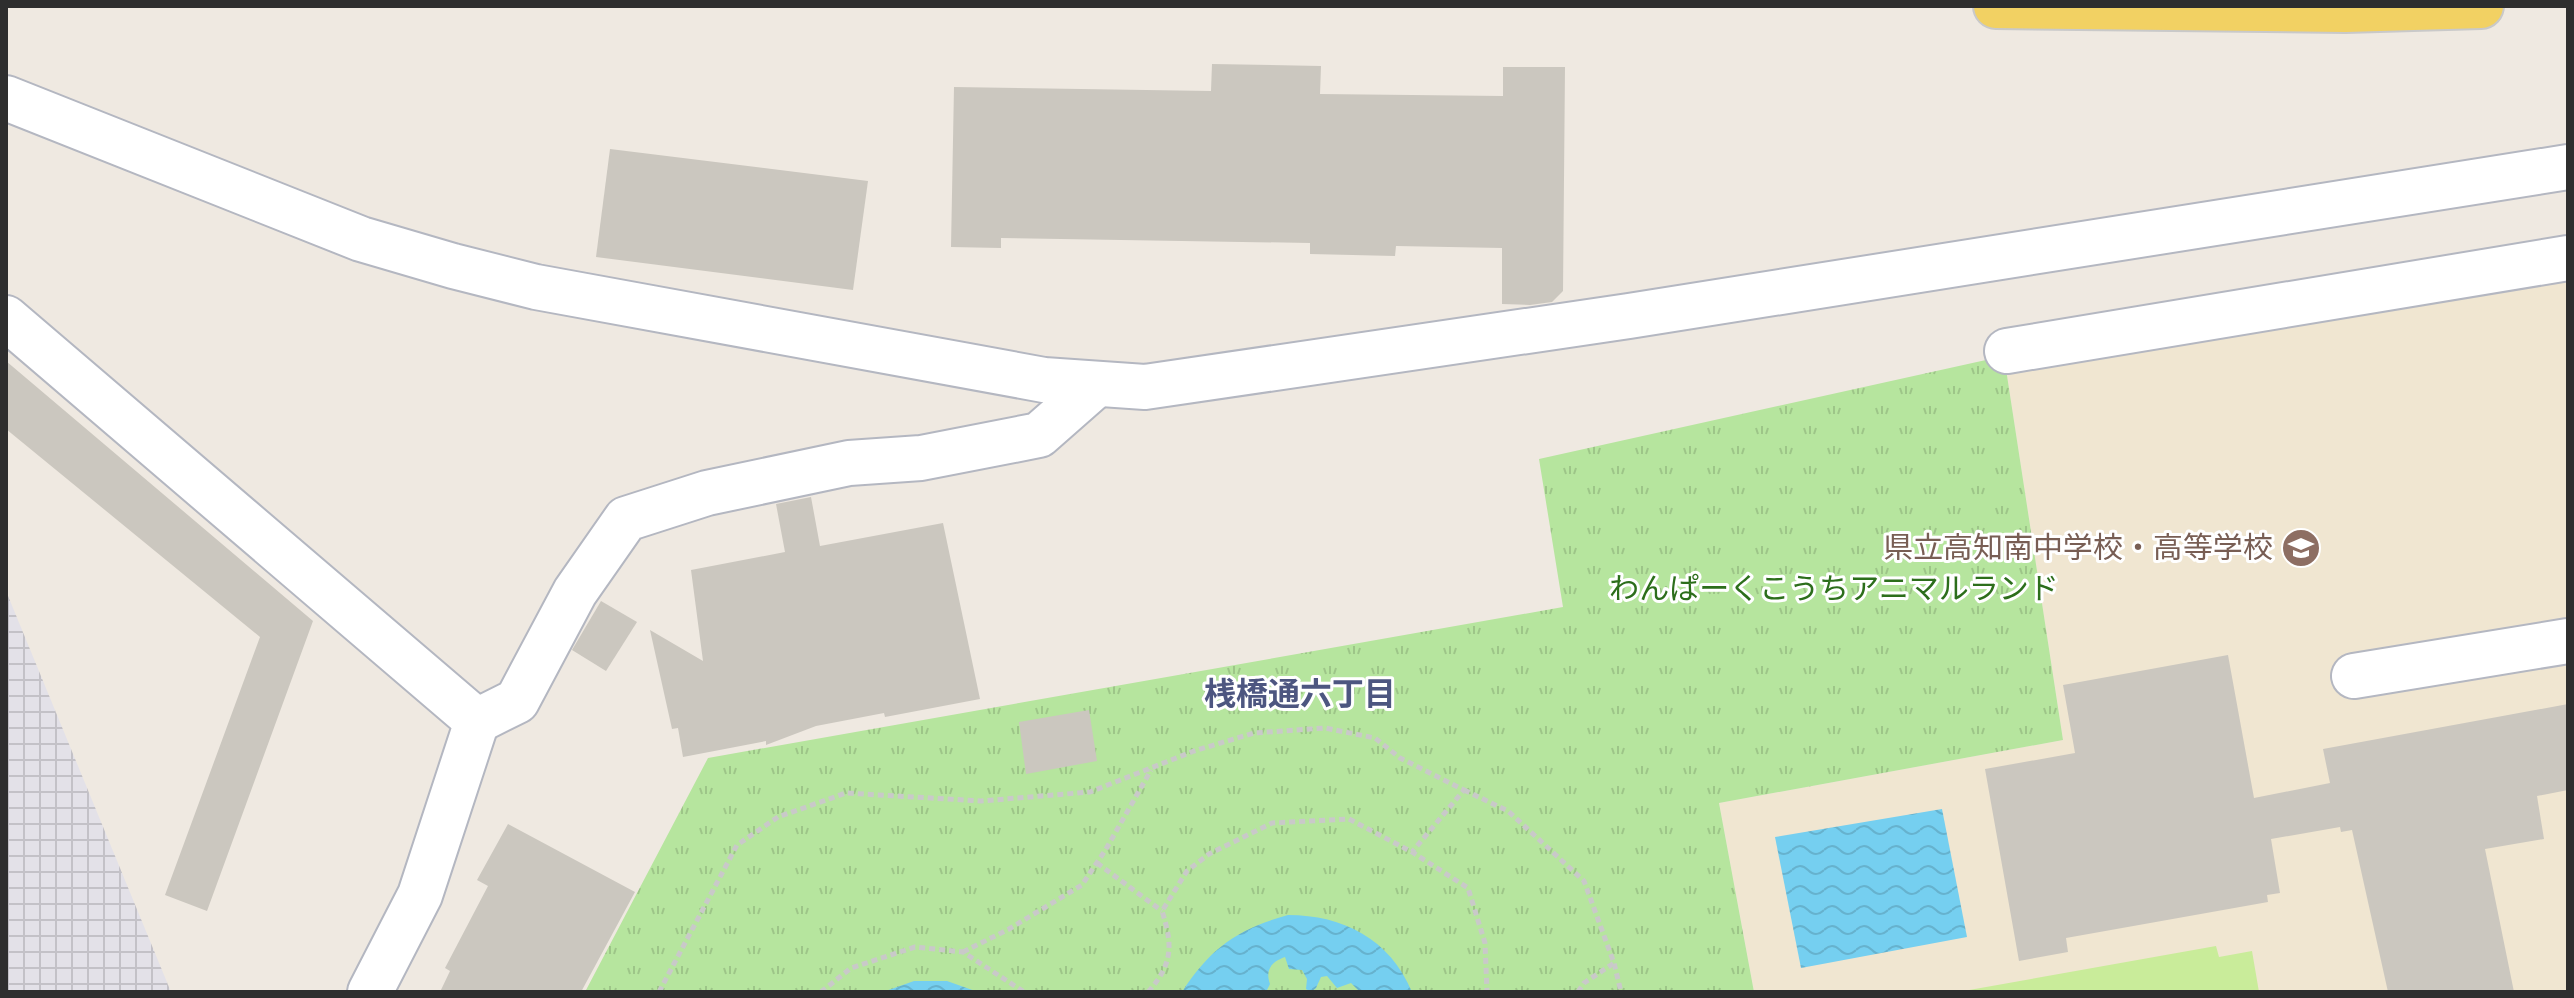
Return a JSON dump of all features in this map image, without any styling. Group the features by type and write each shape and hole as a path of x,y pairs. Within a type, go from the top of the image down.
{"main road":[{"path":"1996,6 2345,10 2481,6"}],"street":[{"path":"6,98 361,239 453,266 536,287 1013,375 1145,387 1629,316 2568,167"},
{"path":"2007,351 2568,258"},
{"path":"2050,367 2568,283"},
{"path":"6,318 477,721"},
{"path":"370,992 420,895 477,721 517,701 575,592 626,519 707,493 849,463 921,458 1039,435 1097,384"},
{"path":"2354,676 2568,641"}],"path":[{"path":"659,992 737,845 778,817 846,793 981,801 1090,792 1194,751 1254,733 1325,728 1375,738 1400,758 1508,811 1584,881 1614,963 1621,992"},
{"path":"963,952 1009,929 1082,885 1134,803 1151,769"},
{"path":"1412,852 1464,790"},
{"path":"1162,911 1187,871 1209,854 1272,823 1349,819 1412,852 1468,888 1485,943 1487,992"},
{"path":"1097,863 1162,911 1171,939 1165,974 1148,992"},
{"path":"821,992 851,968 915,947 963,952 1024,992"},
{"path":"1578,992 1584,983 1614,963"}],"shaded area":[{"name":"県立高知南中学校・高等学校","path":"2568,265 2568,992 1754,992 1719,803 2063,740 2004,356"},
{"path":"6,591 171,992 6,992"}],"green space":[{"name":"わんぱーくこうちアニマルランド","path":"2004,356 2063,740 1719,803 1754,992 585,992 708,758 1563,607 1539,459"},
{"path":"2216,946 2219,957 2252,951 2259,992 1958,992"}],"water":[{"path":"1942,809 1967,937 1801,968 1775,837"},
{"path":"1288,915 1327,920 1346,925 1362,934 1378,944 1391,958 1412,992 1360,992 1351,983 1337,988 1327,976 1321,977 1311,992 1306,989 1307,979 1302,970 1289,969 1285,957 1270,967 1270,984 1266,992 1182,992 1204,963 1227,942 1254,927"},
{"path":"914,981 947,981 978,992 883,992"}],"building":[{"path":"1212,64 1321,66 1320,94 1503,96 1503,67 1565,67 1563,291 1552,302 1502,304 1502,248 1396,246 1395,256 1310,254 1310,243 1001,238 1001,248 951,247 954,87 1211,91"},
{"path":"610,149 868,181 853,290 596,257"},
{"path":"6,361 313,621 207,911 165,895 260,637 6,429"},
{"path":"811,497 820,546 943,523 980,699 816,726 766,745 766,741 683,757 678,728 672,729 650,630 703,661 691,570 785,552 776,504"},
{"path":"601,601 637,622 606,671 572,650"},
{"path":"2228,655 2254,798 2330,783 2323,749 2568,704 2568,790 2537,796 2544,839 2485,849 2514,992 2388,992 2352,830 2341,832 2340,827 2271,839 2280,893 2267,895 2268,902 2066,938 2068,952 2019,961 1985,769 2075,753 2063,685"},
{"path":"1089,710 1097,761 1026,774 1019,722"},
{"path":"508,824 635,892 581,992 440,992 450,971 445,968 488,886 477,880"}],"place":[{"name":"県立高知南中学校・高等学校","path":"2301,548"}],"district":[{"name":"桟橋通六丁目","path":"1300,694"}]}
